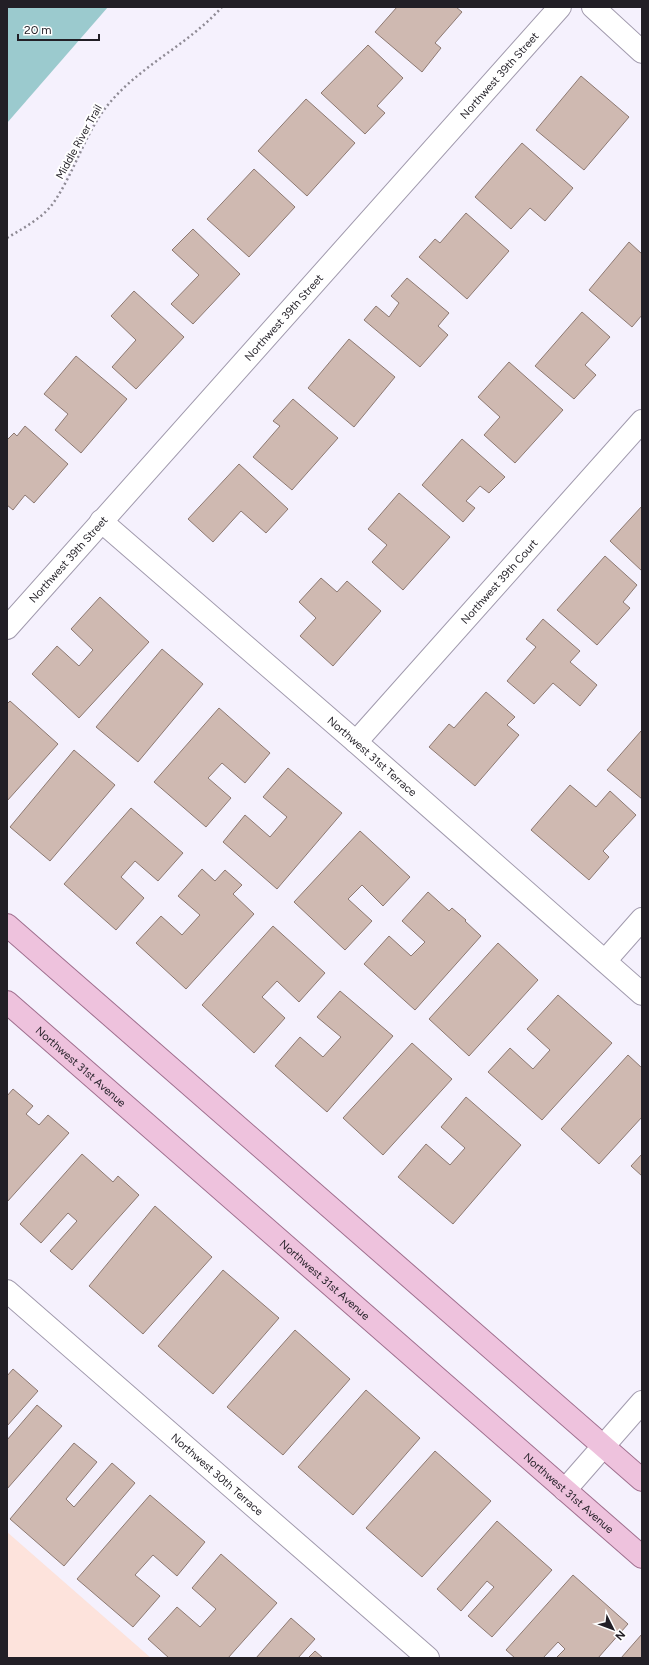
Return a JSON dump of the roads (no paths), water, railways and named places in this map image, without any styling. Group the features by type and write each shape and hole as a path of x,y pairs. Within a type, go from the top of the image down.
{"main road":[{"path":"7,925 642,1480"},
{"name":"Northwest 31st Avenue","path":"7,1002 642,1557"}],"street":[{"name":"Northwest 39th Street","path":"7,628 560,7"},
{"path":"593,7 642,52"},
{"name":"Northwest 39th Court","path":"356,742 642,421"},
{"name":"Northwest 31st Terrace","path":"101,521 356,742 642,994"},
{"path":"605,961 642,919"},
{"name":"Northwest 30th Terrace","path":"7,1291 428,1658"},
{"path":"565,1490 642,1402"}],"water":[{"path":"7,7 108,7 7,123"}]}
